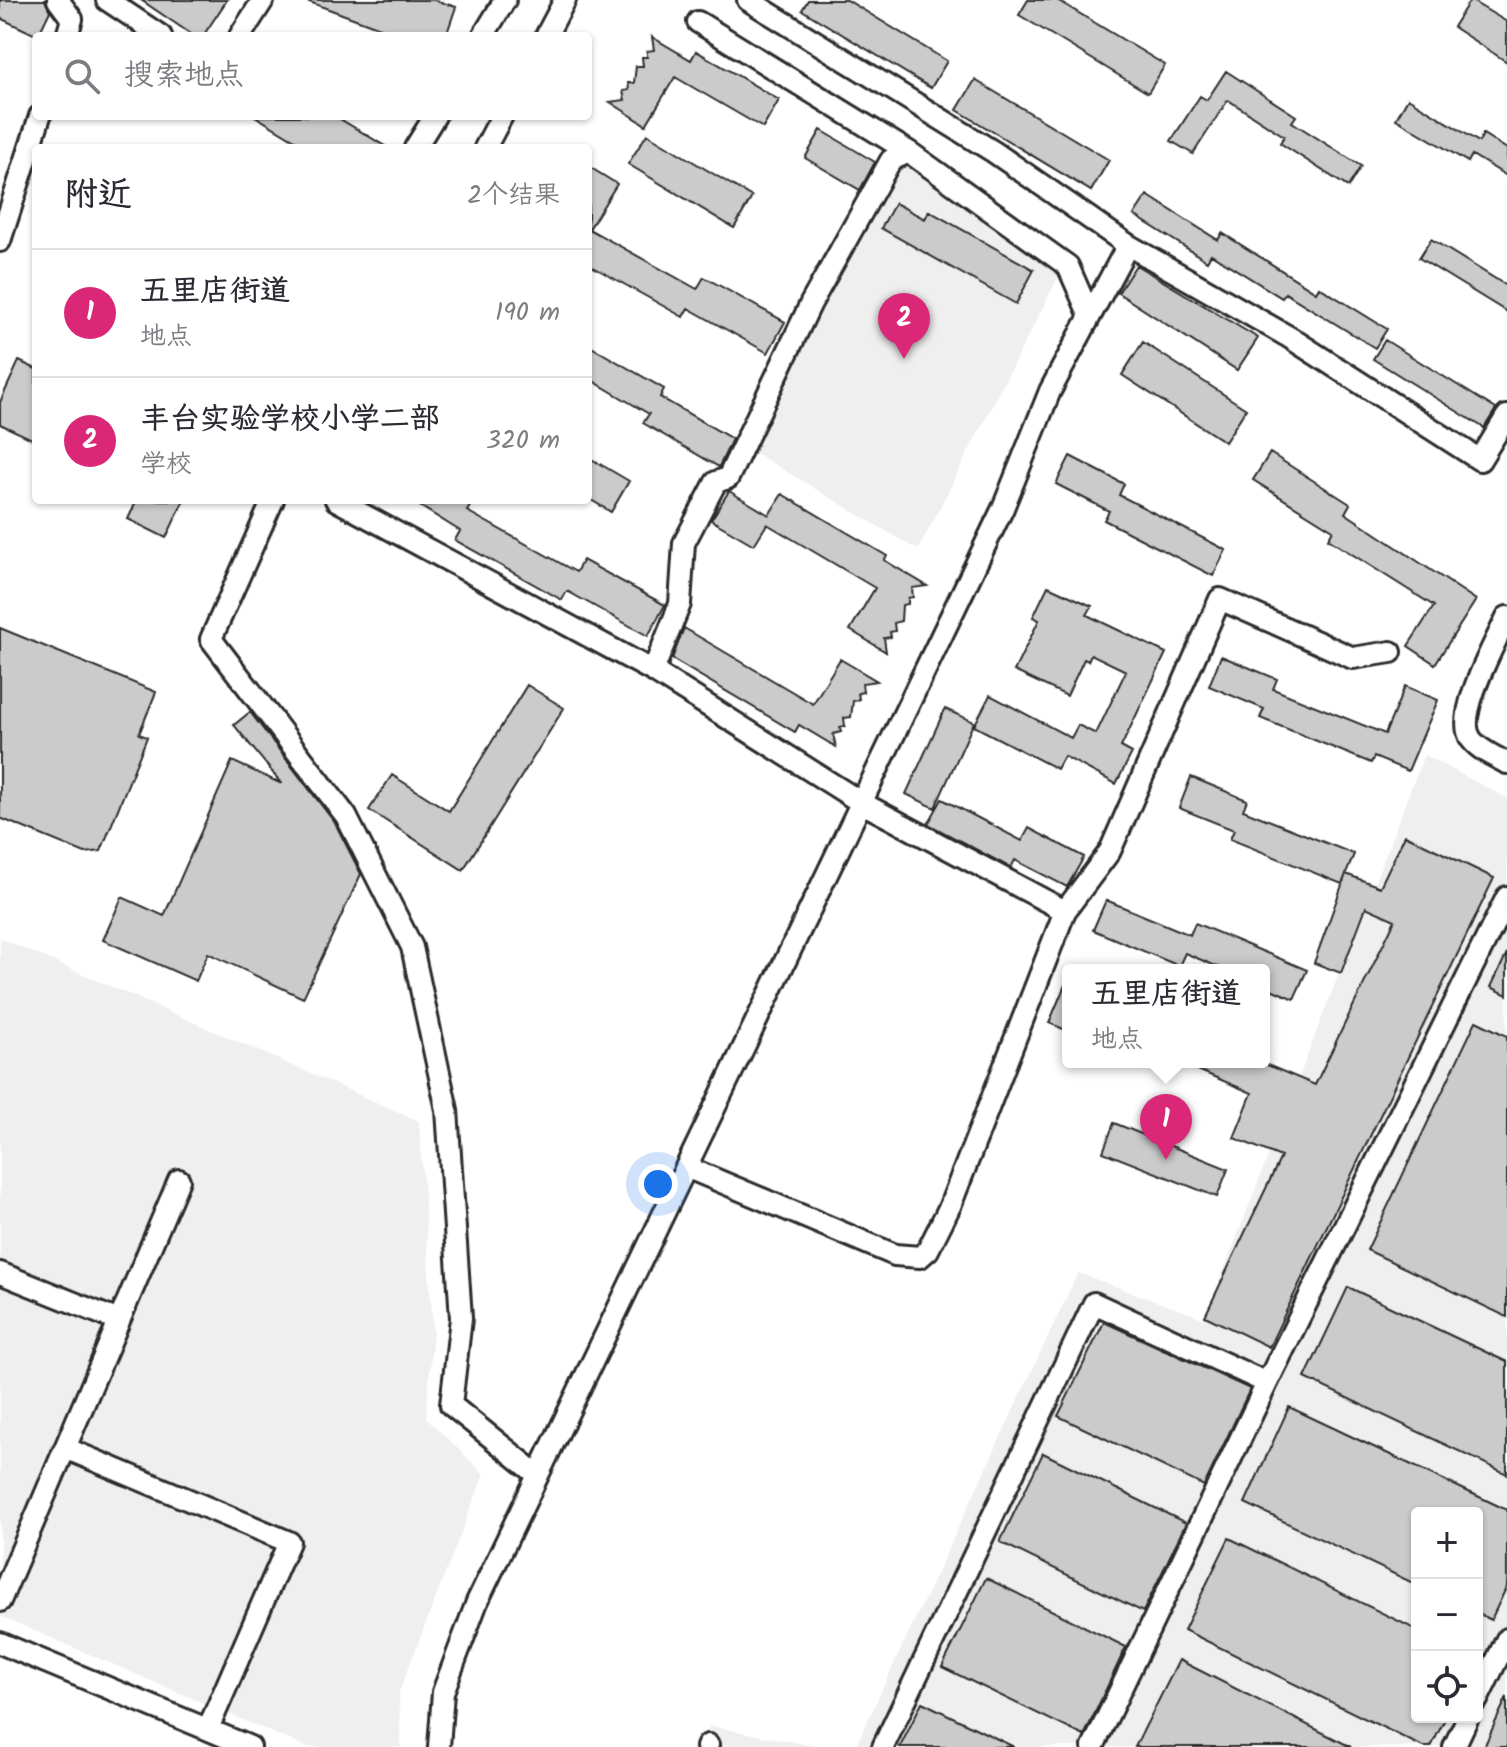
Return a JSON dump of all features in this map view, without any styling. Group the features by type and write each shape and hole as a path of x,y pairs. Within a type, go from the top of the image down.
{"street":[{"path":"58,0 72,19 68,32"},
{"path":"107,0 155,32"},
{"path":"243,32 263,0"},
{"path":"485,32 505,0"},
{"path":"548,32 565,0"},
{"path":"748,0 994,152 1128,245 1289,337 1480,460 1507,416"},
{"path":"698,22 909,152 1068,266 1090,316"},
{"path":"0,241 8,185 38,120"},
{"path":"418,144 432,120"},
{"path":"487,144 500,120"},
{"path":"653,671 680,604 684,543 716,482 728,478 811,303 891,160 909,152"},
{"path":"439,1747 443,1692 477,1602 1003,508 1050,391 1128,245"},
{"path":"271,504 211,639 346,816 412,947 447,1110 461,1318 451,1405 538,1475"},
{"path":"346,504 653,671 862,803 1065,911"},
{"path":"686,1167 895,1255 920,1257 928,1250 962,1179 1065,911 1110,851 1220,599 1353,658 1391,652"},
{"path":"1507,617 1467,708 1466,725 1470,738 1507,763"},
{"path":"1483,671 1507,667"},
{"path":"1093,1747 1267,1383 1507,897"},
{"path":"0,1601 179,1180"},
{"path":"0,1273 119,1321"},
{"path":"883,1747 1094,1303 1267,1383"},
{"path":"65,1448 289,1542 208,1729"},
{"path":"1483,1688 1507,1639"},
{"path":"0,1643 250,1747"},
{"path":"1454,1747 1465,1723"}],"shaded area":[{"path":"912,163 966,208 1009,231 1061,272 918,550 745,447 894,167"},
{"path":"1424,755 1507,798 1507,1747 855,1747 1078,1273 1205,1319"},
{"path":"0,938 419,1121 433,1331 426,1418 484,1474 399,1692 401,1747 306,1747 0,1616"},
{"path":"710,1726 820,1747 699,1747"}],"building":[{"path":"0,0 45,0 50,11 40,32 32,33 0,18"},
{"path":"141,0 227,0 206,32 188,32"},
{"path":"304,0 434,0 456,7 447,32 391,32"},
{"path":"808,0 847,0 947,61 931,88 802,10"},
{"path":"1028,0 1057,0 1165,65 1148,93 1019,15"},
{"path":"1470,0 1507,22 1507,62 1453,27"},
{"path":"652,37 691,60 696,51 779,100 763,128 675,77 646,125 610,102 625,100 623,91 629,90 628,83 634,83 636,66 643,66 642,57 647,57 647,51 654,50"},
{"path":"1226,71 1296,116 1292,122 1361,166 1348,187 1280,143 1284,136 1228,100 1193,154 1171,141 1200,96 1207,100"},
{"path":"975,80 1109,160 1091,191 957,110"},
{"path":"1408,98 1479,142 1483,134 1507,149 1507,176 1472,155 1468,162 1396,119"},
{"path":"262,120 342,120 381,144 301,144"},
{"path":"821,130 875,162 860,190 805,158"},
{"path":"647,134 752,197 734,228 628,164"},
{"path":"592,168 617,184 592,224"},
{"path":"1147,195 1218,240 1222,233 1316,292 1319,287 1387,329 1375,348 1285,293 1282,298 1211,254 1207,261 1134,215"},
{"path":"895,203 925,219 929,211 1034,270 1016,304 881,228"},
{"path":"592,231 697,289 704,277 785,322 768,353 688,308 683,317 592,266"},
{"path":"1431,239 1507,286 1507,312 1419,258"},
{"path":"1136,265 1258,338 1237,370 1118,293"},
{"path":"1385,340 1496,409 1484,428 1373,359"},
{"path":"1143,342 1246,409 1225,442 1122,375"},
{"path":"592,347 664,389 660,397 732,439 719,467 643,423 649,414 592,380"},
{"path":"19,361 32,367 32,439 0,424 0,402"},
{"path":"1270,453 1350,504 1345,513 1476,600 1435,664 1408,646 1434,606 1328,539 1333,530 1253,480"},
{"path":"1070,456 1124,484 1119,495 1226,550 1213,576 1104,520 1109,511 1056,484"},
{"path":"592,459 629,481 611,512 592,500"},
{"path":"729,491 769,515 782,494 887,556 884,560 927,586 912,588 913,597 908,598 908,604 902,605 901,621 894,623 895,631 890,632 891,637 884,638 886,652 850,630 875,588 767,524 754,545 711,520"},
{"path":"135,504 182,504 166,538 128,519"},
{"path":"471,504 467,511 576,572 583,560 665,605 648,636 567,591 562,600 455,540 460,531 420,506"},
{"path":"1048,586 1092,606 1087,615 1166,653 1121,747 1132,753 1116,784 1064,756 1057,769 974,726 990,695 1071,738 1078,725 1096,734 1126,671 1091,654 1088,661 1084,659 1067,696 1014,671 1039,620 1033,617"},
{"path":"0,628 156,692 139,734 147,737 101,851 85,853 0,818"},
{"path":"684,628 813,704 840,659 877,681 862,683 863,692 858,693 859,699 853,701 851,717 844,718 845,726 840,727 841,732 833,734 836,747 799,725 795,732 672,659"},
{"path":"1221,656 1277,679 1273,689 1385,734 1405,686 1438,700 1408,771 1374,757 1371,763 1260,718 1264,709 1209,686"},
{"path":"527,685 564,708 463,870 369,810 392,775 449,811"},
{"path":"945,709 974,722 935,808 906,794"},
{"path":"250,712 335,823 361,874 303,998 208,953 196,981 103,940 122,897 164,916 232,761 282,784 234,725"},
{"path":"1191,777 1247,800 1243,810 1354,854 1342,884 1230,839 1234,830 1179,808"},
{"path":"942,799 1022,841 1029,828 1084,857 1067,887 1015,860 1011,868 928,824"},
{"path":"1405,835 1494,878 1269,1347 1205,1316 1281,1157 1234,1138 1252,1093 1193,1068 1270,1066 1315,1085 1395,920 1366,907 1341,973 1314,963 1346,874 1380,887"},
{"path":"1106,900 1190,935 1195,923 1307,970 1294,999 1270,989 1270,964 1211,964 1185,953 1180,964 1174,964 1093,930"},
{"path":"1507,953 1507,995 1491,987"},
{"path":"1062,992 1062,1028 1049,1023"},
{"path":"1476,1021 1507,1036 1507,1317 1367,1250"},
{"path":"1114,1123 1228,1169 1217,1197 1103,1152"},
{"path":"1348,1287 1507,1362 1507,1474 1305,1378"},
{"path":"1104,1322 1250,1389 1204,1486 1058,1416"},
{"path":"1289,1407 1507,1510 1507,1586 1491,1620 1483,1616 1483,1507 1411,1507 1411,1582 1245,1503"},
{"path":"1043,1453 1186,1523 1143,1612 1000,1542"},
{"path":"1229,1538 1411,1627 1411,1723 1443,1723 1431,1747 1423,1747 1184,1630"},
{"path":"986,1578 1126,1647 1084,1736 942,1667"},
{"path":"1179,1660 1351,1747 1135,1747"},
{"path":"1507,1697 1507,1747 1484,1747"},
{"path":"922,1702 1014,1747 900,1747"}],"place":[{"name":"丰台实验学校小学二部","path":"904,359"},
{"name":"五里店街道","path":"1166,1160"}]}
